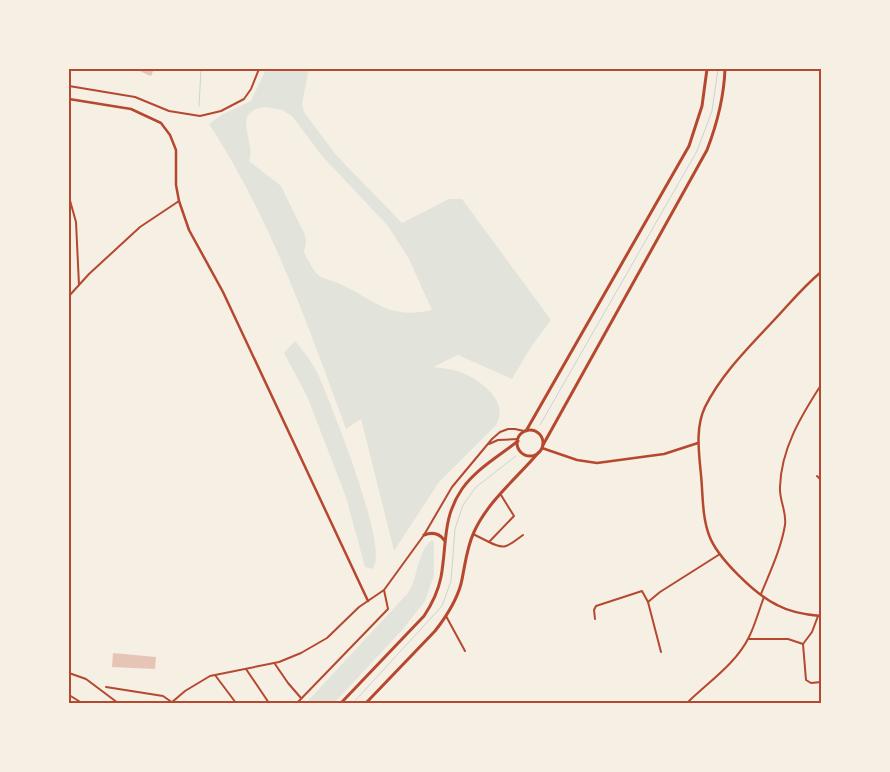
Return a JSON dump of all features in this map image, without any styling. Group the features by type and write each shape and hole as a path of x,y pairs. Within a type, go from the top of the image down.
{"main road":[{"path":"341,703 427,611 436,594 440,579 449,514 463,487 479,470 518,440 525,431 689,146 702,106 707,69"},
{"path":"366,703 435,631 446,616 459,591 466,554 473,534 483,516 543,446 707,150 715,128 722,96 725,69"},
{"path":"525,431 533,430 538,432 543,439 543,446"},
{"path":"518,440 519,449 526,454 531,456 539,452"},
{"path":"424,536 434,533 444,540"}],"street":[{"path":"69,86 135,97 169,111 200,116 221,111 244,99 251,89 259,69"},
{"path":"69,99 132,109 161,123 170,135 176,150 176,185 179,201 188,230 222,292 368,601"},
{"path":"69,197 76,222 78,286"},
{"path":"69,296 89,274 140,227 179,201"},
{"path":"821,272 804,286 737,360 719,384 704,409 698,443 704,516 710,538 720,554 737,573 764,597 783,608 820,616 803,644 806,678 811,683 821,682"},
{"path":"761,594 776,556 785,524 780,491 783,462 798,421 821,385"},
{"path":"106,688 163,696 172,703 185,691 215,675 275,664 294,657 322,642 354,612 384,590 424,536 452,487 494,436 511,428 525,431"},
{"path":"487,445 498,440 518,440"},
{"path":"543,446 577,460 601,463 664,454 698,443"},
{"path":"817,476 821,480"},
{"path":"489,542 514,516 501,495"},
{"path":"473,534 499,547 506,547 523,535"},
{"path":"648,602 660,592 720,554"},
{"path":"297,703 388,609 384,590"},
{"path":"595,619 594,610 596,606 639,591 643,593 648,602 661,652"},
{"path":"687,703 726,666 749,639 764,597"},
{"path":"446,616 465,651"},
{"path":"749,639 788,639 803,644"},
{"path":"275,664 301,698"},
{"path":"246,669 268,703"},
{"path":"69,672 86,679 118,703"},
{"path":"215,675 236,703"},
{"path":"69,695 82,703"}],"shaded area":[{"path":"266,69 309,69 302,103 304,112 336,155 402,223 449,199 462,199 551,320 531,347 512,379 458,355 433,367 460,372 484,386 497,401 500,409 499,417 495,426 439,482 394,551 361,419 346,429 302,311 269,234 251,196 209,124 223,114 251,101","holes":["265,107 282,110 292,116 323,157 388,226 409,259 432,310 405,313 394,311 374,303 316,273 304,252 305,235 281,186 249,161 251,153 246,128 248,115 254,110"]},
{"path":"295,341 317,372 345,441 366,506 373,535 376,557 372,569 365,567 346,497 307,396 284,353"},
{"path":"432,540 434,542 434,575 425,601 403,629 334,703 306,703 408,593 423,551"}],"building":[{"path":"135,69 154,69 151,76"},
{"path":"113,653 156,657 155,669 112,667"}],"waterway":[{"path":"199,106 201,69"},
{"path":"540,425 697,151 712,111 718,69"},
{"path":"353,703 442,606 451,581 455,529 463,505 476,487 516,456"}]}
